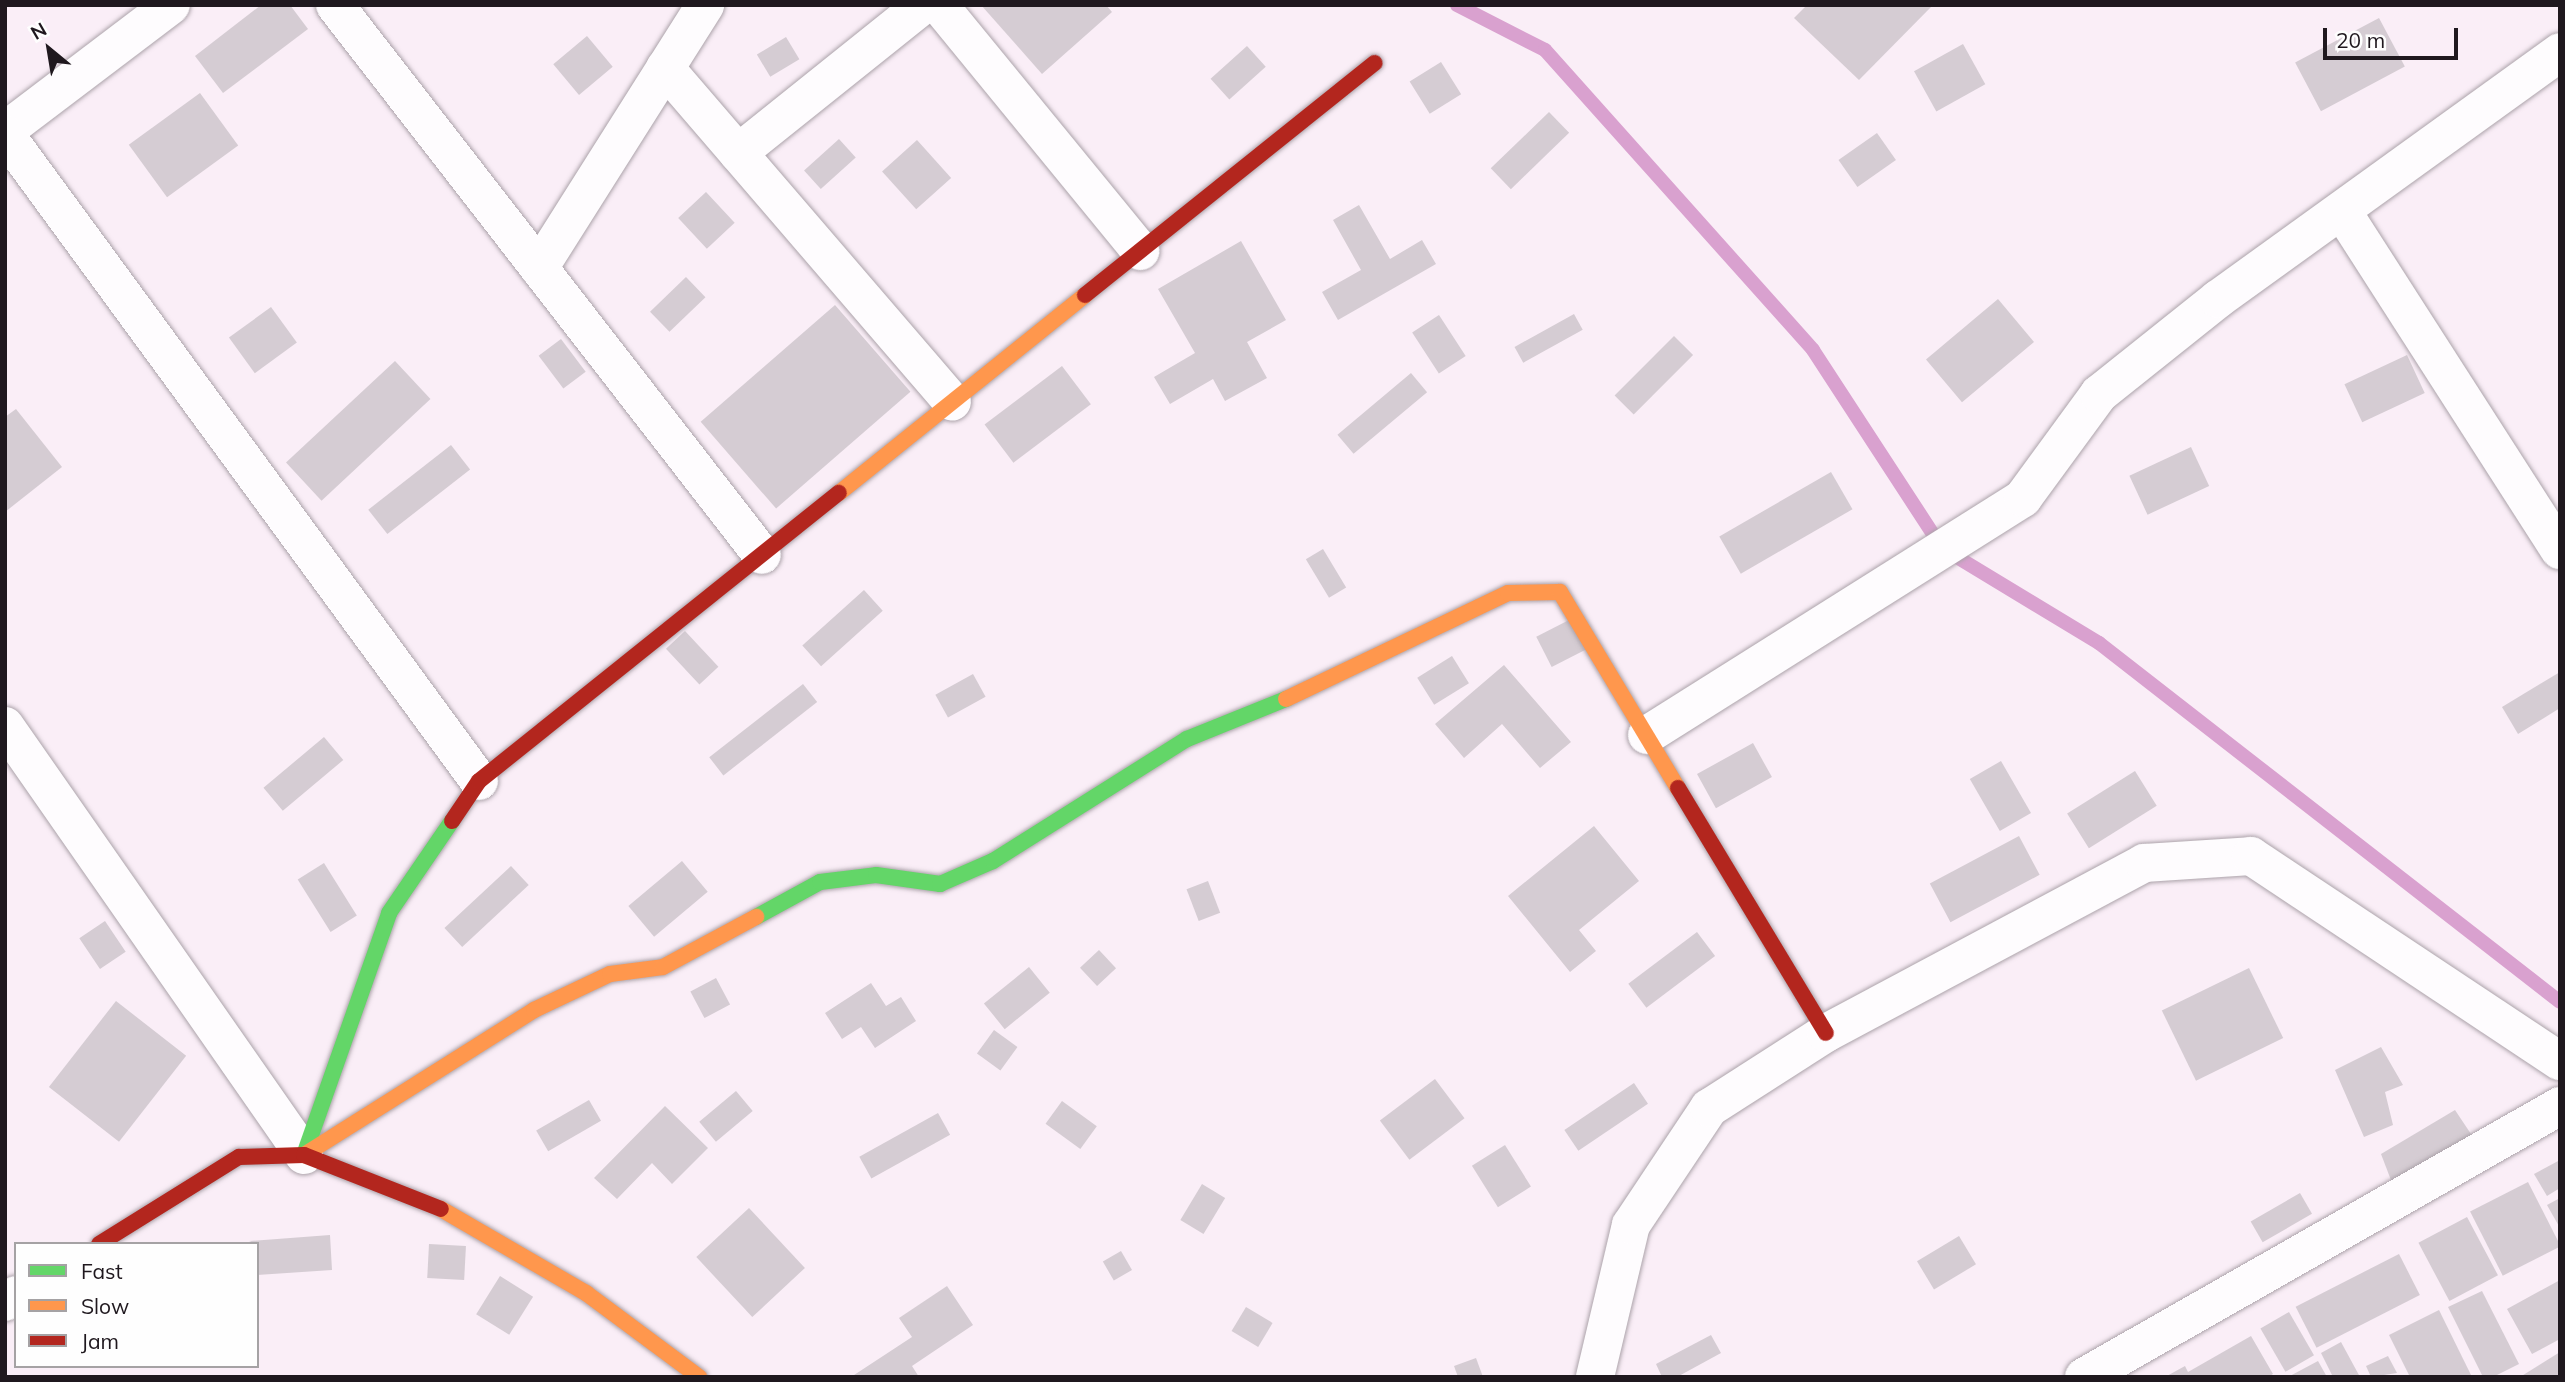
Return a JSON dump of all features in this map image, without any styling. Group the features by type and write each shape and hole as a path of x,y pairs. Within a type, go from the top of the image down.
{"street":[{"path":"171,5 5,132 479,781"},
{"path":"335,5 762,555"},
{"path":"539,268 705,5"},
{"path":"738,153 923,5"},
{"path":"939,5 1140,251"},
{"path":"1647,735 2023,498 2099,394 2342,211 2560,52"},
{"path":"304,1155 389,913 479,781 1375,63"},
{"path":"665,68 952,402"},
{"path":"2342,211 2560,550"},
{"path":"304,1155 534,1010 610,974 663,967 820,882 876,875 940,884 993,861 1187,739 1336,679 1508,593 1560,592 1826,1033"},
{"path":"5,726 304,1155"},
{"path":"1595,1377 1631,1225 1710,1108 1826,1033 2144,863 2250,856 2560,1061"},
{"path":"2084,1377 2560,1106"},
{"path":"102,1242 239,1157 304,1155 447,1211 586,1293 692,1375"}],"building":[{"path":"261,5 290,5 308,29 223,93 195,56"},
{"path":"981,5 1106,5 1112,12 1042,74"},
{"path":"1807,5 1933,5 1859,80 1794,18"},
{"path":"2379,18 2405,67 2321,111 2295,63"},
{"path":"587,36 613,67 579,95 553,64"},
{"path":"786,37 799,59 770,77 757,55"},
{"path":"1963,44 1985,84 1936,111 1914,71"},
{"path":"1247,46 1266,67 1229,100 1211,79"},
{"path":"1441,62 1461,94 1430,114 1410,82"},
{"path":"200,93 238,146 167,197 129,145"},
{"path":"1549,112 1569,133 1511,189 1491,168"},
{"path":"1877,133 1896,160 1857,187 1838,160"},
{"path":"839,139 856,158 821,189 804,170"},
{"path":"917,140 951,178 916,209 882,171"},
{"path":"706,192 735,223 707,249 678,218"},
{"path":"1359,205 1390,259 1422,240 1436,264 1338,320 1322,292 1361,270 1333,220"},
{"path":"1241,241 1286,320 1247,342 1267,378 1225,401 1213,379 1170,404 1154,377 1195,353 1158,289"},
{"path":"686,277 705,297 669,332 650,312"},
{"path":"1998,299 2034,342 1962,402 1926,359"},
{"path":"835,305 910,392 776,509 701,422"},
{"path":"271,307 297,343 255,373 229,338"},
{"path":"1574,314 1583,330 1523,363 1515,347"},
{"path":"1439,315 1466,356 1439,374 1412,332"},
{"path":"1674,336 1693,355 1634,414 1615,395"},
{"path":"561,339 586,372 563,389 539,356"},
{"path":"2407,355 2425,393 2362,422 2344,384"},
{"path":"395,361 430,399 321,501 286,463"},
{"path":"1062,366 1091,404 1013,463 985,424"},
{"path":"1411,373 1427,392 1354,454 1337,435"},
{"path":"16,409 62,467 5,512 5,417"},
{"path":"451,445 470,469 387,534 368,510"},
{"path":"2191,447 2209,486 2148,515 2129,476"},
{"path":"1831,472 1852,509 1741,574 1719,536"},
{"path":"1323,549 1346,588 1329,598 1306,559"},
{"path":"864,590 883,611 821,666 802,646"},
{"path":"1571,619 1586,649 1552,667 1536,637"},
{"path":"685,631 718,667 699,685 666,649"},
{"path":"1452,656 1469,683 1434,705 1417,678"},
{"path":"1504,665 1571,742 1540,768 1502,724 1464,758 1435,724"},
{"path":"2560,672 2560,708 2518,734 2502,707"},
{"path":"973,674 986,697 948,718 935,695"},
{"path":"803,684 817,702 723,775 709,757"},
{"path":"324,737 343,760 283,811 263,788"},
{"path":"1753,743 1772,777 1716,808 1697,774"},
{"path":"2001,761 2031,813 2000,831 1970,779"},
{"path":"2135,771 2157,806 2089,848 2067,813"},
{"path":"1594,826 1639,881 1579,930 1596,951 1570,972 1508,896"},
{"path":"2019,836 2040,875 1950,922 1930,883"},
{"path":"682,861 708,892 654,937 628,906"},
{"path":"324,863 357,916 331,932 298,879"},
{"path":"511,866 529,885 462,947 444,928"},
{"path":"1208,881 1220,913 1199,921 1187,889"},
{"path":"105,921 126,952 100,969 79,938"},
{"path":"1697,932 1715,956 1646,1008 1628,984"},
{"path":"1099,950 1116,968 1097,986 1080,968"},
{"path":"1029,967 1050,993 1005,1029 984,1004"},
{"path":"2249,968 2283,1038 2196,1081 2162,1011"},
{"path":"716,978 730,1004 704,1018 690,992"},
{"path":"871,983 886,1006 901,997 916,1021 875,1048 861,1027 842,1039 825,1013"},
{"path":"116,1001 186,1056 119,1142 49,1087"},
{"path":"994,1030 1017,1047 1000,1071 977,1053"},
{"path":"2381,1047 2403,1085 2385,1092 2393,1125 2364,1137 2335,1070"},
{"path":"1435,1079 1464,1118 1409,1160 1380,1121"},
{"path":"1634,1083 1648,1104 1578,1151 1564,1130"},
{"path":"736,1091 753,1111 716,1142 699,1122"},
{"path":"589,1100 601,1121 548,1151 536,1130"},
{"path":"1062,1101 1097,1126 1080,1149 1046,1124"},
{"path":"665,1106 708,1148 672,1184 652,1163 617,1199 594,1178"},
{"path":"2455,1110 2473,1137 2394,1188 2381,1154"},
{"path":"938,1113 950,1135 871,1178 859,1157"},
{"path":"1505,1145 1531,1187 1498,1207 1472,1166"},
{"path":"2560,1160 2560,1188 2547,1196 2534,1174"},
{"path":"2528,1182 2560,1247 2503,1276 2470,1212"},
{"path":"1202,1184 1225,1198 1204,1234 1180,1220"},
{"path":"2300,1193 2312,1214 2263,1242 2251,1222"},
{"path":"2560,1198 2560,1228 2547,1205"},
{"path":"749,1208 805,1268 752,1317 696,1257"},
{"path":"2467,1217 2498,1275 2449,1301 2418,1243"},
{"path":"330,1235 332,1270 259,1275 259,1242 249,1241"},
{"path":"1959,1236 1976,1264 1934,1290 1917,1261"},
{"path":"429,1244 466,1246 464,1280 427,1278"},
{"path":"1121,1251 1132,1270 1114,1281 1103,1262"},
{"path":"2399,1254 2420,1295 2317,1348 2296,1307"},
{"path":"500,1276 533,1297 509,1335 476,1314"},
{"path":"2560,1280 2560,1339 2532,1354 2507,1309"},
{"path":"947,1286 973,1325 912,1366 919,1377 851,1377 912,1337 899,1318"},
{"path":"2482,1291 2519,1364 2493,1377 2483,1377 2448,1307"},
{"path":"1246,1307 1273,1323 1258,1347 1232,1331"},
{"path":"2439,1310 2472,1377 2410,1377 2389,1335"},
{"path":"2289,1312 2314,1355 2285,1372 2260,1328"},
{"path":"1711,1335 1721,1353 1677,1377 1662,1377 1656,1364"},
{"path":"2251,1336 2273,1374 2268,1377 2165,1377 2185,1366 2188,1372"},
{"path":"2341,1342 2360,1377 2333,1377 2321,1353"},
{"path":"2560,1352 2560,1377 2520,1377"},
{"path":"2388,1356 2397,1373 2371,1377 2366,1366"},
{"path":"1476,1358 1483,1377 1458,1377 1454,1366"},
{"path":"2318,1361 2327,1377 2288,1377"}],"waterway":[{"path":"1457,5 1545,50 1813,350 1942,548 2099,643 2560,1002"}],"traffic: fast":[{"path":"756,917 820,882 876,875 940,884 993,861 1187,739 1286,699"},
{"path":"304,1155 389,913 452,821"}],"traffic: slow":[{"path":"839,493 1085,295"},
{"path":"1286,699 1508,593 1560,592 1678,788"},
{"path":"304,1155 534,1010 610,974 663,967 756,917"},
{"path":"441,1209 586,1293 699,1377"}],"traffic: jam":[{"path":"1085,295 1375,63"},
{"path":"452,821 479,781 839,493"},
{"path":"1678,788 1826,1033"},
{"path":"102,1242 239,1157 304,1155 441,1209"}]}
